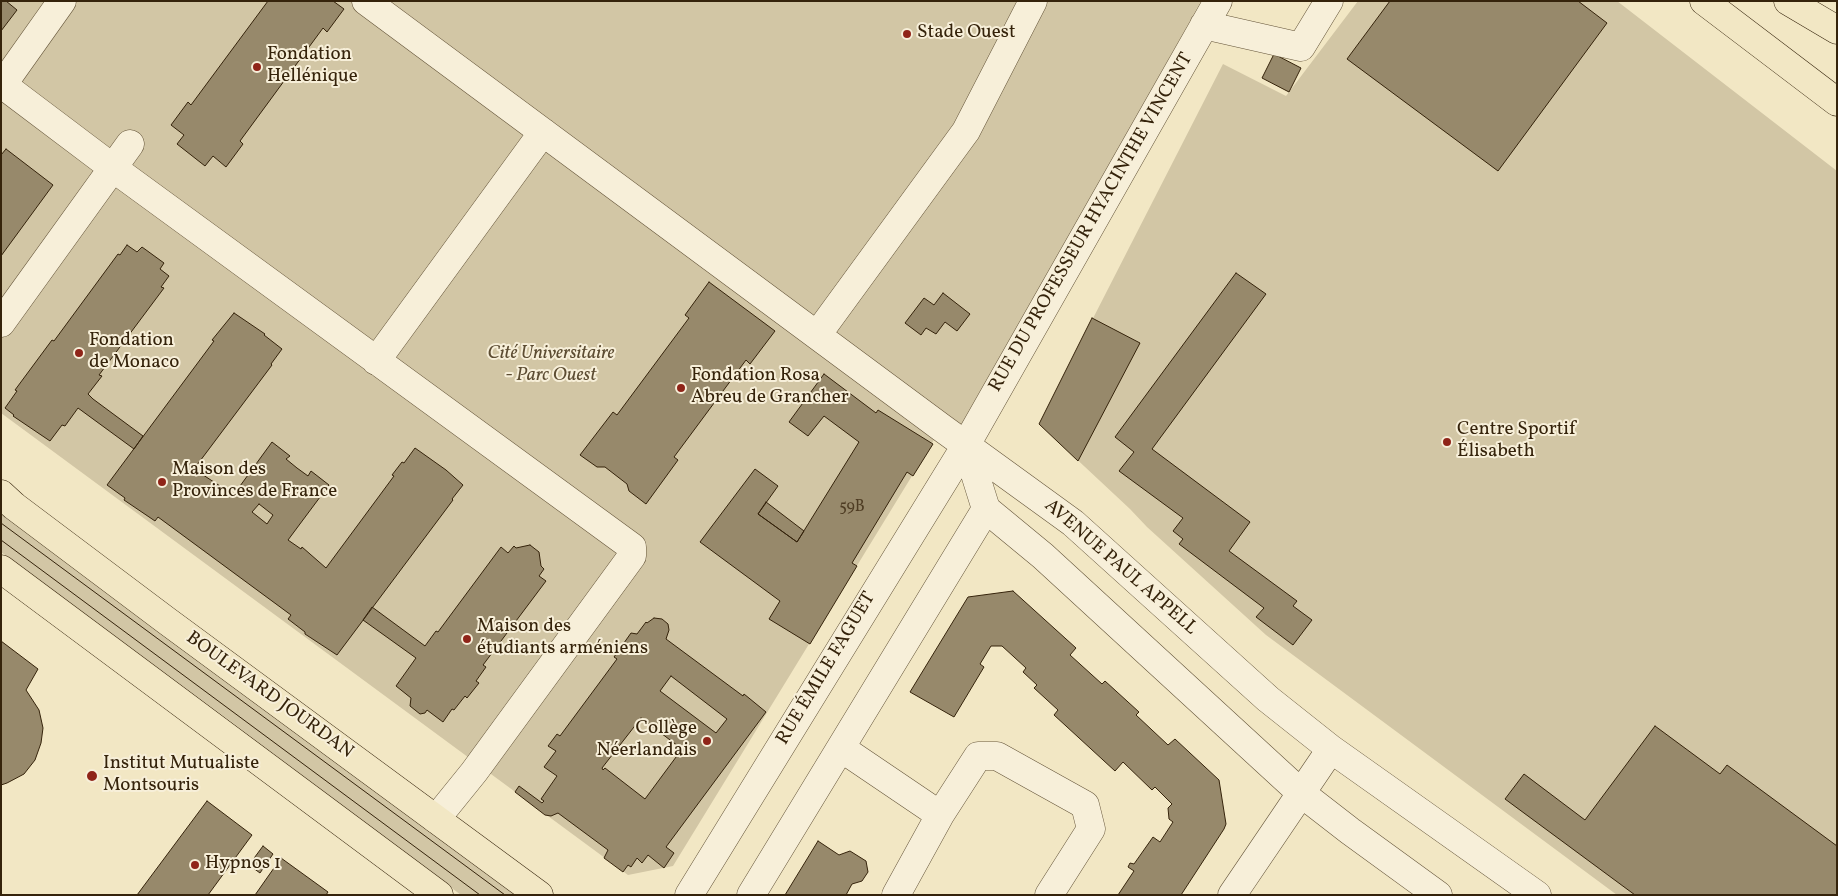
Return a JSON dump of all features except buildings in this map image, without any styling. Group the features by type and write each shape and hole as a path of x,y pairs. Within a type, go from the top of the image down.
{"main road":[{"path":"1704,1 1837,102"},
{"path":"1788,1 1837,30"},
{"path":"1807,1 1837,24"},
{"name":"BOULEVARD JOURDAN","path":"1,494 67,546 539,895"},
{"path":"1,569 439,895"}],"street":[{"path":"62,1 2,86 632,547 632,556 474,772 436,819"},
{"name":"AVENUE PAUL APPELL","path":"366,1 1073,522 1268,700 1330,749 1537,895"},
{"path":"817,335 966,131 1034,1"},
{"name":"RUE DU PROFESSEUR HYACINTHE VINCENT","path":"966,445 1218,1"},
{"path":"1204,25 1301,47 1330,1"},
{"path":"376,361 543,132"},
{"path":"1,323 130,144"},
{"path":"966,445 986,509 1043,556 1301,793 1438,895"},
{"name":"RUE ÉMILE FAGUET","path":"689,895 966,445"},
{"path":"751,895 986,509"},
{"path":"841,748 940,815"},
{"path":"1240,890 1330,749"},
{"path":"896,895 940,815 978,756 997,756 1085,805 1091,829 1049,895"}],"green space":[{"name":"Cité Universitaire - Parc Ouest","path":"1,1 1201,1 966,423 962,426 945,422 673,866 628,875 1,413"},
{"name":"Centre Sportif Élisabeth","path":"1358,1 1617,1 1837,171 1837,895 1617,895 1266,635 1147,527 1039,424 1223,64 1286,96"},
{"path":"1,512 519,895 461,895 229,720 1,552"}],"tram line":[{"path":"1,523 505,895"},
{"path":"1,540 480,895"}],"place":[{"name":"Stade Ouest","path":"907,34"},
{"name":"Fondation Hellénique","path":"257,67"},
{"name":"Fondation de Monaco","path":"79,353"},
{"name":"Fondation Rosa Abreu de Grancher","path":"681,388"},
{"name":"Centre Sportif Élisabeth","path":"1447,442"},
{"name":"Maison des Provinces de France","path":"162,482"},
{"name":"Maison des étudiants arméniens","path":"467,639"},
{"name":"Collège Néerlandais","path":"707,741"},
{"name":"Institut Mutualiste Montsouris","path":"92,776"},
{"name":"Hypnos 1","path":"195,865"}]}
